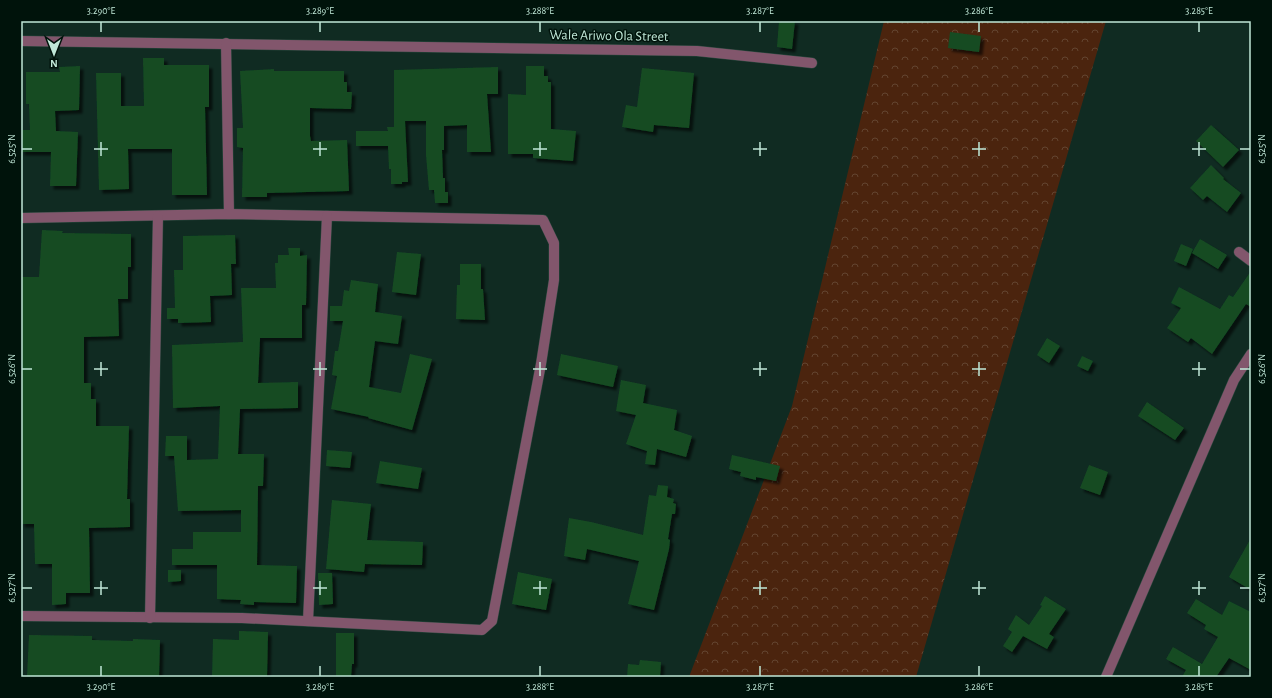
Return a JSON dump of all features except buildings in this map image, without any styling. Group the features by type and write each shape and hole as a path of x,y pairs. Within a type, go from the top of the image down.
{"street":[{"name":"Wale Ariwo Ola Street","path":"21,41 697,51 812,64"},
{"path":"226,43 230,214"},
{"path":"21,218 230,214 543,220 554,243 554,280 541,364 492,621 482,630 242,618 21,616"},
{"path":"150,618 158,216"},
{"path":"308,621 327,216"},
{"path":"1239,252 1251,261"},
{"path":"1106,677 1234,380 1251,354"}],"green space":[{"path":"884,21 1106,21 916,677 689,677 792,406"}]}
